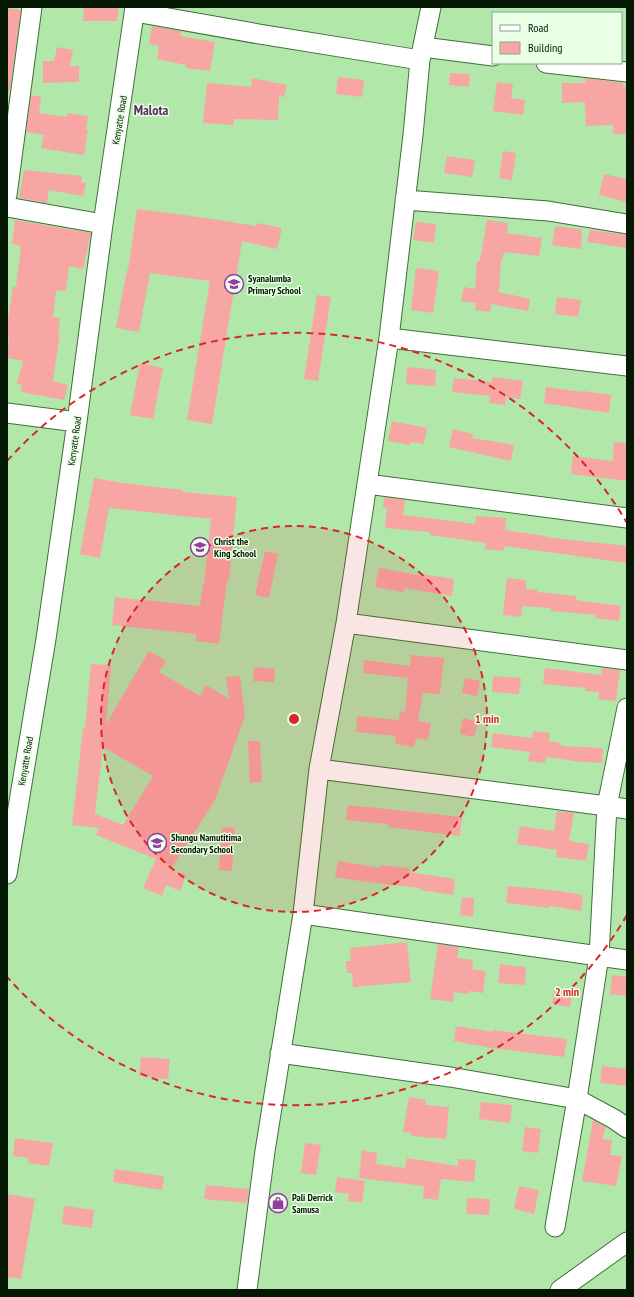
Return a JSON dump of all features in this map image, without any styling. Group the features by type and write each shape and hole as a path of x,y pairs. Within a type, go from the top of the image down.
{"street":[{"path":"7,195 32,7"},
{"path":"247,1290 265,1151 303,914 319,769 346,623 389,338 422,53 431,7"},
{"path":"135,9 259,34 422,53 492,56"},
{"name":"Kenyatte Road","path":"7,874 14,787 46,639 103,224 135,9"},
{"path":"555,64 627,72"},
{"path":"405,200 548,211 627,224"},
{"path":"7,207 103,224"},
{"path":"389,338 627,366"},
{"path":"7,413 77,422"},
{"path":"367,484 627,518"},
{"path":"346,623 627,660"},
{"path":"555,1227 599,956 607,806 627,708"},
{"path":"319,769 627,809"},
{"path":"303,914 627,960"},
{"path":"280,1053 450,1077 577,1098 627,1128"},
{"path":"560,1290 627,1242"}],"building":[{"path":"84,7 119,7 117,21 83,21"},
{"path":"7,8 21,10 10,91 7,91"},
{"path":"152,26 181,31 180,36 215,42 210,71 186,68 186,65 157,59 159,46 149,44"},
{"path":"57,47 73,50 70,66 79,66 79,82 43,83 43,61 54,61"},
{"path":"450,73 470,74 469,87 449,85"},
{"path":"338,77 364,80 362,97 336,94"},
{"path":"252,78 287,85 284,97 279,96 278,120 234,119 234,125 203,123 207,83 251,87"},
{"path":"585,78 623,83 623,87 627,87 627,134 613,134 613,125 586,126 585,102 562,103 562,83 585,83"},
{"path":"497,82 513,84 511,98 525,100 523,115 493,111"},
{"path":"31,95 41,97 39,113 67,117 67,113 88,116 86,130 88,130 84,155 41,148 44,135 26,132"},
{"path":"503,151 516,153 512,180 499,178"},
{"path":"447,156 475,160 472,177 444,173"},
{"path":"24,170 82,176 81,182 86,183 83,196 49,190 47,203 19,198"},
{"path":"604,174 627,179 627,202 599,195"},
{"path":"137,209 256,226 257,223 282,228 277,249 242,241 212,424 187,420 210,281 150,273 139,332 116,328 128,270"},
{"path":"15,220 91,233 83,269 69,266 66,291 56,290 53,317 60,318 58,334 60,334 53,381 68,385 64,400 21,392 22,385 17,384 23,361 7,358 9,336 7,336 7,327 13,287 16,287 21,246 12,244"},
{"path":"487,220 508,223 507,233 542,238 539,256 504,252 501,260 499,292 530,299 528,311 491,304 490,312 475,310 476,303 461,301 464,287 475,289 477,261 480,261"},
{"path":"416,222 436,224 434,243 413,240"},
{"path":"555,226 581,229 581,249 552,245"},
{"path":"590,230 627,235 627,248 587,242"},
{"path":"416,268 439,271 433,313 411,310"},
{"path":"317,295 331,297 318,381 304,379"},
{"path":"557,297 581,300 578,317 555,314"},
{"path":"140,363 163,368 153,419 130,415"},
{"path":"407,367 436,370 435,386 406,384"},
{"path":"492,377 523,381 520,399 506,397 505,405 489,403 490,396 452,392 454,378 492,382"},
{"path":"546,387 611,395 609,413 544,403"},
{"path":"392,421 427,428 424,444 411,442 410,445 388,441"},
{"path":"453,429 473,434 472,438 514,445 511,461 449,447"},
{"path":"614,442 627,443 627,481 571,474 573,456 613,461"},
{"path":"94,478 183,490 182,492 237,497 229,580 227,580 219,644 196,641 196,634 112,625 115,597 200,606 204,584 211,519 109,508 100,558 80,554"},
{"path":"384,497 405,500 403,515 475,524 476,516 506,518 505,530 545,537 627,546 627,563 504,546 504,551 485,549 486,543 430,535 430,532 385,528 387,508 383,507"},
{"path":"265,551 278,554 269,598 255,595"},
{"path":"379,568 423,576 423,574 454,579 452,596 404,588 403,592 375,587"},
{"path":"507,578 526,580 526,589 538,590 537,592 576,596 576,600 621,606 619,621 595,618 595,615 551,611 551,608 522,606 521,617 503,615"},
{"path":"149,651 166,661 159,672 200,696 206,685 229,699 226,677 240,676 245,716 215,800 171,869 186,875 180,891 166,885 162,896 143,888 156,859 96,835 99,828 72,825 83,728 85,728 91,664 111,665 106,724","holes":["103,747 153,776 123,825 95,814"]},
{"path":"411,655 444,658 440,694 423,693 418,721 431,723 428,740 416,738 414,747 395,744 396,736 356,732 357,716 399,720 400,711 405,712 408,678 363,673 364,660 410,666"},
{"path":"254,667 275,669 274,682 253,681"},
{"path":"545,668 601,675 602,668 620,670 616,701 598,699 599,692 585,691 586,688 543,684"},
{"path":"493,676 521,678 519,694 492,692"},
{"path":"465,678 480,681 477,696 462,693"},
{"path":"463,718 478,722 474,737 460,734"},
{"path":"533,731 550,733 549,741 561,743 561,746 603,748 602,763 546,757 545,763 528,761 530,752 491,747 493,733 532,738"},
{"path":"248,741 260,741 262,782 250,783"},
{"path":"348,805 462,817 460,836 388,827 388,824 346,820"},
{"path":"557,811 574,813 569,841 589,844 586,861 556,857 557,850 517,844 520,826 554,831"},
{"path":"222,827 235,828 232,871 219,870"},
{"path":"338,861 380,868 380,865 409,868 409,872 455,879 453,895 420,890 420,888 335,877"},
{"path":"508,886 552,890 583,895 581,911 550,906 549,908 506,903"},
{"path":"462,897 474,898 473,917 460,915"},
{"path":"407,942 411,982 353,987 352,973 347,973 346,961 351,961 350,948"},
{"path":"438,944 459,947 457,958 473,960 472,969 486,971 483,993 469,991 468,994 454,992 453,1002 430,999"},
{"path":"500,964 526,967 525,985 498,983"},
{"path":"612,975 627,977 627,996 610,994"},
{"path":"555,989 573,992 570,1007 552,1004"},
{"path":"456,1026 493,1032 493,1030 567,1039 564,1057 491,1048 454,1041"},
{"path":"141,1057 170,1059 168,1079 139,1076"},
{"path":"602,1066 627,1069 627,1086 600,1083"},
{"path":"409,1097 426,1100 425,1105 449,1107 446,1139 411,1136 412,1133 403,1132"},
{"path":"481,1102 512,1105 510,1123 479,1119"},
{"path":"593,1120 606,1127 602,1139 612,1140 610,1155 622,1156 616,1186 582,1181"},
{"path":"525,1127 541,1129 538,1153 522,1151"},
{"path":"15,1138 53,1143 49,1166 28,1163 29,1158 13,1156"},
{"path":"305,1143 321,1145 316,1175 301,1173"},
{"path":"362,1150 377,1153 376,1164 405,1168 407,1158 458,1166 458,1159 476,1160 474,1182 441,1179 438,1200 423,1198 424,1186 359,1178"},
{"path":"115,1169 164,1176 162,1190 113,1182"},
{"path":"337,1177 365,1181 362,1203 348,1201 349,1194 335,1192"},
{"path":"206,1185 249,1189 247,1203 204,1199"},
{"path":"519,1186 539,1190 534,1214 514,1209"},
{"path":"7,1194 35,1199 21,1279 7,1277"},
{"path":"467,1198 490,1199 489,1215 466,1214"},
{"path":"64,1206 94,1210 92,1228 62,1224"}],"place":[{"name":"Syanalumba Primary School","path":"234,284"},
{"name":"Christ the King School","path":"200,547"},
{"name":"Shungu Namutitima Secondary School","path":"157,843"},
{"name":"Pali Derrick Samusa","path":"278,1203"}],"district":[{"name":"Malota","path":"151,110"}]}
